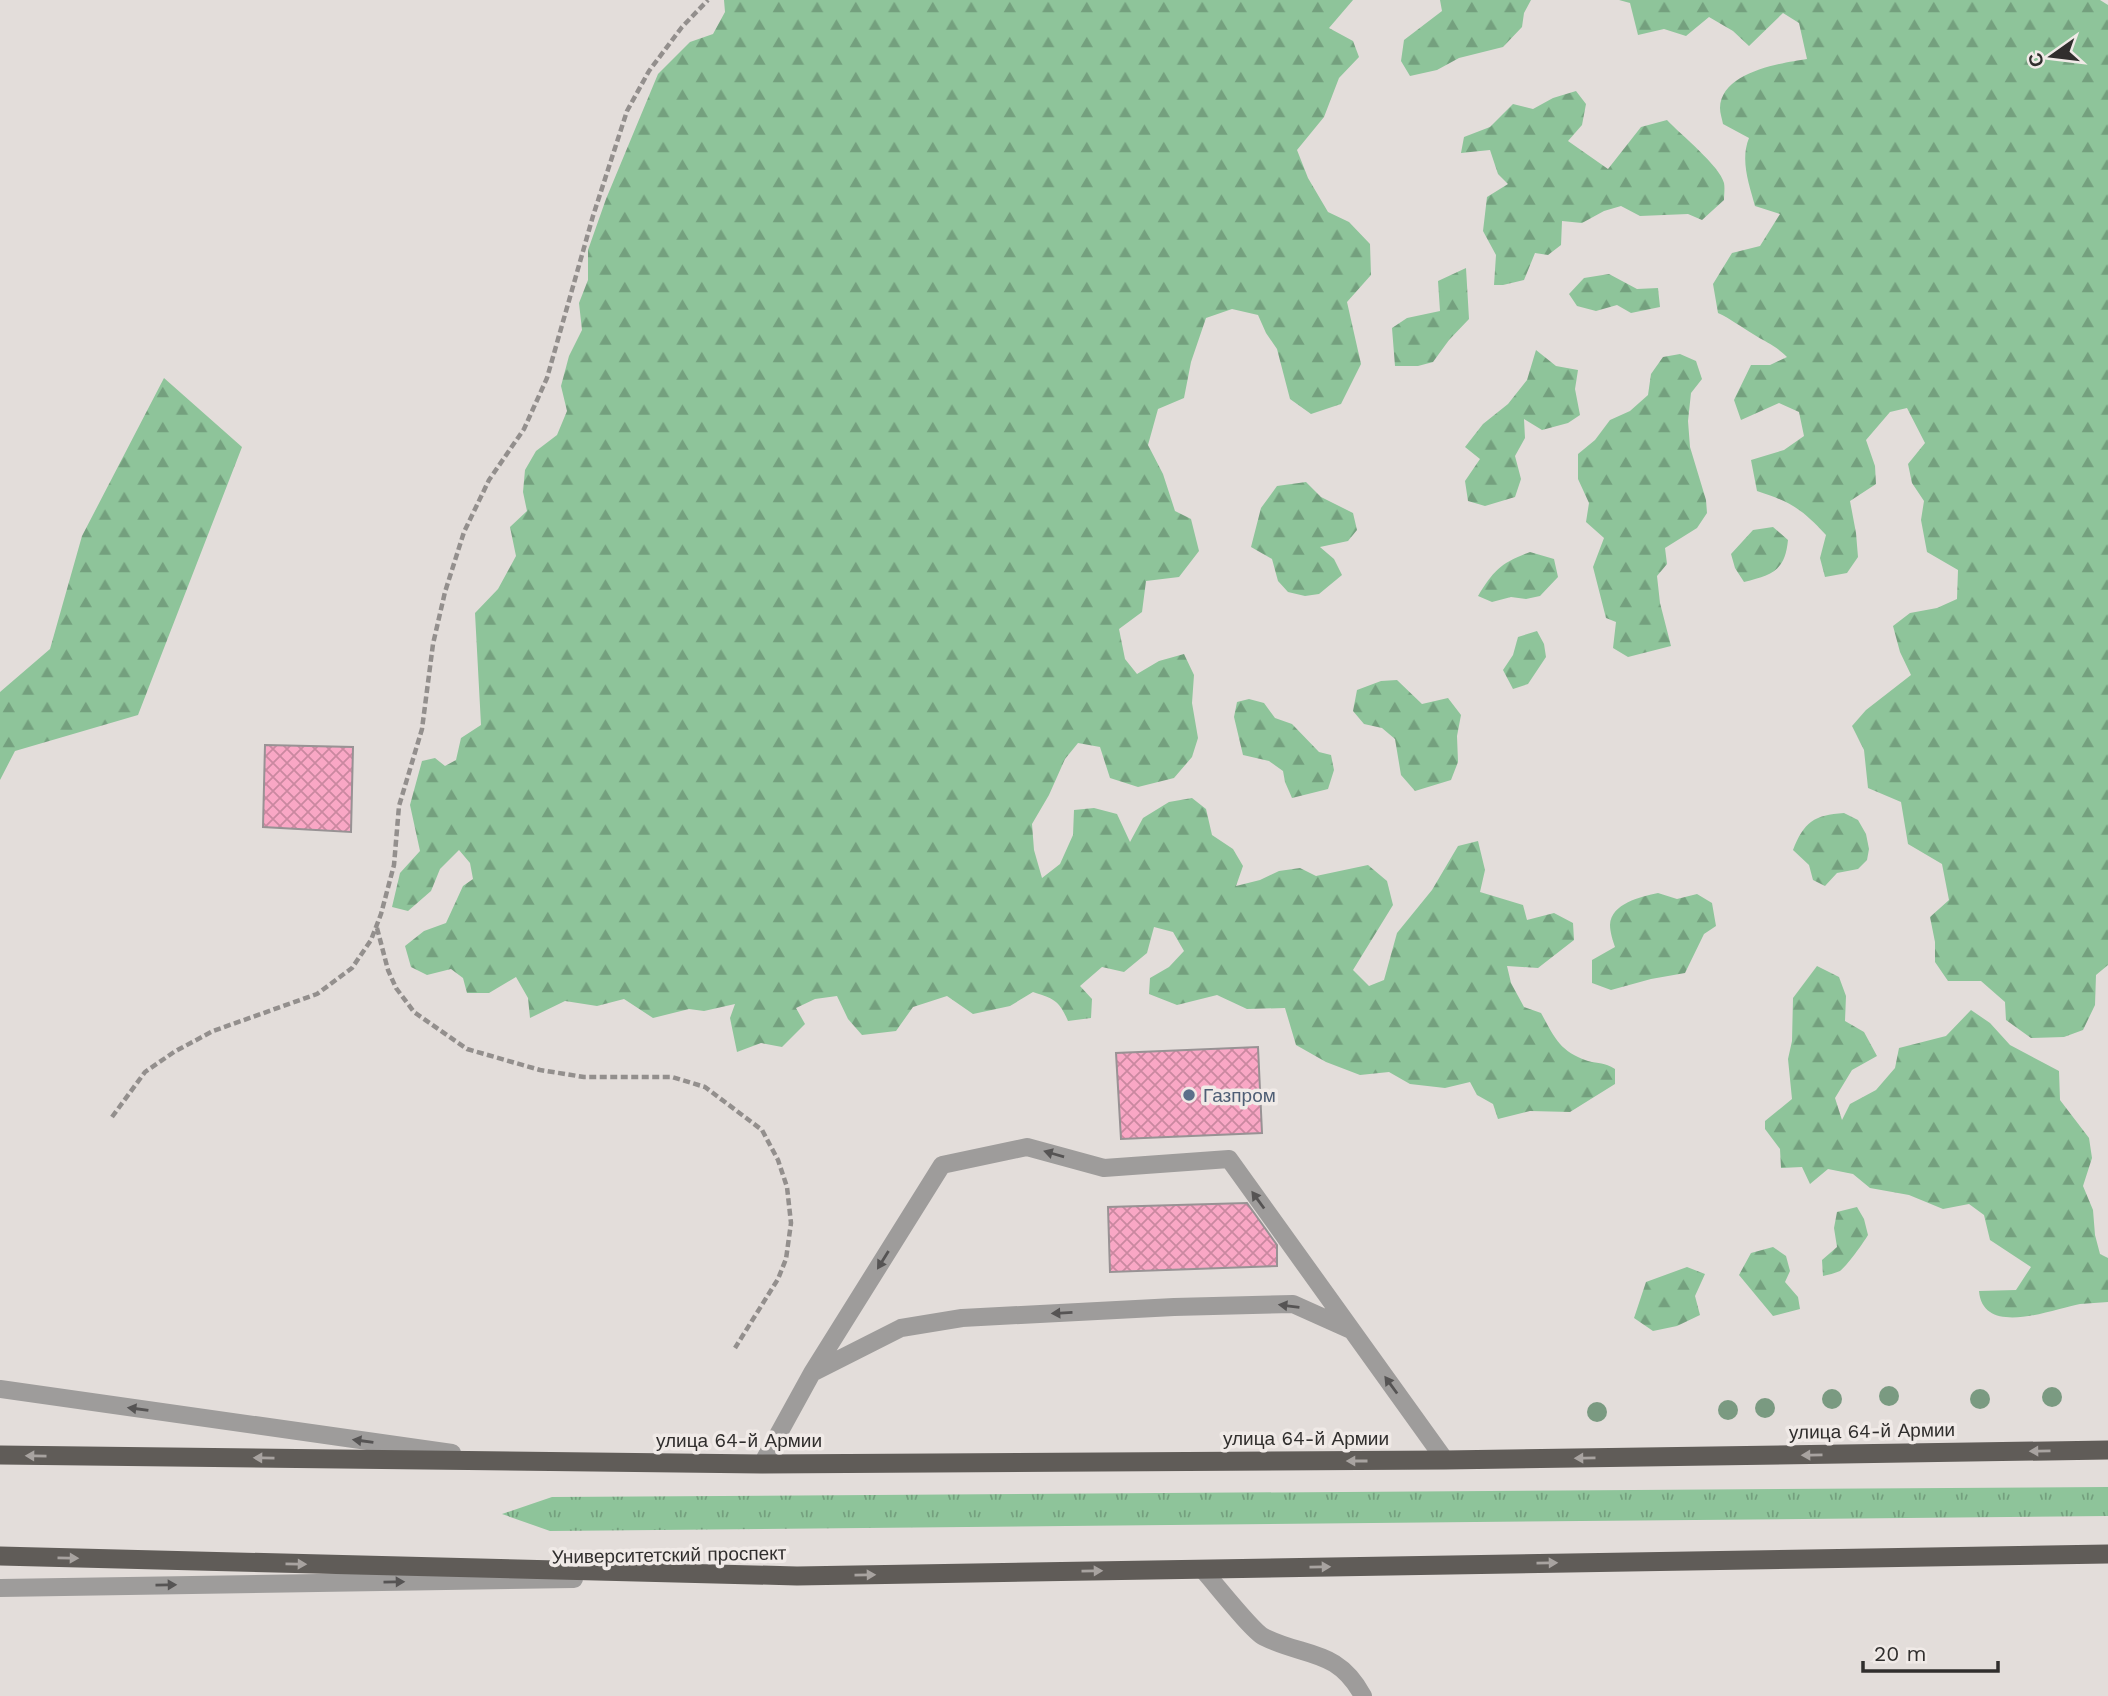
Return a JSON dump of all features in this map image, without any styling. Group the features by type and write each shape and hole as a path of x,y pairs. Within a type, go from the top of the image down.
{"highway":[{"name":"улица 64-й Армии","path":"504,1461 762,1464 1445,1460 2108,1450"},
{"path":"0,1455 504,1461"},
{"path":"797,1576 2108,1554"},
{"name":"Университетский проспект","path":"0,1556 797,1576"}],"street":[{"path":"762,1464 812,1373 942,1165 1027,1147 1104,1168 1229,1159 1445,1460"},
{"path":"812,1373 901,1328 962,1318 1293,1304 1351,1330"},
{"path":"0,1389 504,1461"},
{"path":"1202,1569 1262,1636 1328,1658 1354,1678 1363,1696"},
{"name":"Университетский проспект","path":"0,1588 797,1576"}],"path":[{"path":"112,1117 145,1072 174,1052 213,1031 317,994 352,968 371,940 394,865 399,806 422,729 433,644 445,592 464,532 489,480 524,429 547,377 593,216 627,111 649,71 682,27 708,0"},
{"path":"377,926 388,970 396,988 414,1012 467,1049 540,1070 584,1077 672,1077 705,1087 762,1130 778,1160 787,1187 791,1223 786,1259 778,1279 735,1348"}],"green space":[{"path":"724,0 1353,0 1329,28 1353,41 1359,57 1339,78 1324,117 1297,150 1308,178 1328,212 1349,222 1370,244 1371,275 1347,302 1361,364 1341,404 1311,414 1290,399 1277,349 1258,315 1232,309 1206,318 1191,362 1184,398 1158,409 1148,445 1163,474 1175,511 1191,519 1199,551 1179,577 1146,581 1142,612 1119,629 1125,659 1137,674 1159,661 1184,654 1194,675 1192,703 1198,738 1192,757 1174,778 1138,787 1110,778 1100,747 1078,743 1065,759 1032,824 1034,850 1042,878 1060,864 1073,835 1074,810 1094,808 1117,814 1130,842 1143,818 1169,802 1192,798 1206,809 1212,835 1233,849 1243,866 1236,886 1260,880 1279,871 1300,868 1316,876 1368,865 1387,881 1393,905 1353,970 1369,986 1384,980 1397,933 1432,890 1458,846 1478,841 1485,870 1480,892 1523,905 1527,920 1554,913 1573,923 1574,940 1538,968 1507,966 1511,983 1524,1007 1541,1013 1554,1037 1570,1053 1615,1069 1615,1084 1570,1112 1530,1111 1498,1119 1493,1104 1477,1095 1470,1082 1445,1088 1410,1084 1389,1072 1360,1075 1326,1062 1296,1045 1285,1008 1247,1009 1217,995 1177,1005 1149,994 1150,978 1169,967 1184,951 1173,932 1154,927 1147,953 1124,972 1102,967 1080,986 1092,999 1091,1018 1068,1021 1055,1001 1033,992 1010,1006 973,1014 947,996 913,1007 896,1031 862,1035 848,1019 837,996 815,999 796,1008 805,1024 782,1047 761,1043 737,1052 730,1018 735,1004 704,1011 689,1009 653,1018 624,999 597,1006 565,1001 530,1018 528,998 516,977 489,993 467,993 463,978 451,969 427,975 411,967 405,946 424,931 446,923 463,886 473,879 470,863 459,850 440,869 431,891 408,911 392,907 400,873 420,851 410,805 422,761 435,758 445,766 456,760 461,738 481,725 475,613 498,589 516,556 510,527 527,511 523,492 525,470 536,451 557,435 567,411 561,386 569,356 582,330 579,303 588,280 588,250 606,199 658,74 690,42 713,34 725,12"},
{"path":"1440,0 1531,0 1524,13 1522,27 1503,47 1459,58 1437,70 1410,76 1401,61 1404,40 1442,11"},
{"path":"1619,0 2100,0 2108,5 2108,965 2096,975 2095,1005 2083,1030 2064,1037 2031,1038 2006,1020 2005,1002 1981,981 1948,981 1935,962 1935,942 1930,917 1949,900 1942,864 1908,844 1901,802 1868,788 1864,750 1852,726 1866,710 1911,675 1900,652 1893,626 1910,613 1937,608 1957,599 1958,570 1927,552 1921,520 1924,501 1912,483 1908,464 1925,443 1907,408 1890,412 1866,440 1875,466 1876,484 1850,501 1858,557 1847,573 1825,577 1820,558 1826,535 1795,507 1757,491 1751,460 1784,450 1804,436 1799,412 1779,403 1741,420 1734,400 1751,365 1770,365 1787,357 1718,313 1713,284 1732,253 1760,246 1780,214 1755,206 1745,163 1749,138 1723,124 1720,108 1723,96 1730,86 1741,78 1768,67 1807,59 1799,23 1783,13 1749,46 1733,31 1709,17 1686,36 1664,29 1638,35 1630,3"},
{"path":"1576,91 1586,104 1582,125 1568,141 1608,169 1641,127 1667,120 1721,176 1724,183 1724,200 1702,220 1688,214 1640,216 1621,206 1604,211 1582,223 1562,221 1561,245 1548,255 1535,253 1524,280 1494,285 1496,255 1483,231 1487,197 1508,184 1498,174 1490,150 1461,153 1464,137 1490,127 1513,104 1533,109 1553,98"},
{"path":"1466,268 1469,319 1433,362 1418,366 1395,366 1392,328 1407,318 1440,311 1438,281"},
{"path":"1609,274 1637,289 1658,288 1660,307 1631,313 1617,305 1596,311 1577,306 1569,294 1584,278"},
{"path":"1536,350 1556,366 1578,370 1575,389 1580,415 1568,423 1542,430 1524,419 1525,438 1515,456 1521,479 1515,497 1485,506 1468,501 1465,481 1480,459 1465,447 1483,424 1508,404 1527,380"},
{"path":"1680,354 1696,361 1702,379 1691,393 1688,421 1690,447 1706,500 1707,513 1697,528 1665,548 1667,564 1657,576 1660,603 1671,646 1628,657 1613,648 1616,622 1606,618 1593,567 1604,538 1586,522 1589,503 1578,479 1578,454 1595,440 1610,420 1630,411 1648,395 1651,374 1663,357"},
{"path":"164,378 242,447 138,715 15,751 0,780 0,692 50,649 82,536"},
{"path":"1306,482 1321,497 1353,513 1357,530 1348,541 1320,547 1334,559 1342,575 1319,594 1305,596 1288,592 1278,581 1272,559 1251,547 1261,508 1277,486"},
{"path":"1773,527 1788,540 1784,559 1769,574 1744,582 1735,568 1731,554 1753,530"},
{"path":"1530,552 1554,559 1558,577 1540,596 1526,599 1511,597 1492,602 1478,596 1499,568"},
{"path":"1537,631 1544,644 1546,657 1528,684 1513,689 1503,670 1513,655 1518,637"},
{"path":"1397,680 1422,704 1448,698 1461,715 1457,736 1458,762 1451,780 1415,791 1401,775 1395,739 1382,728 1364,724 1353,711 1357,690 1381,681"},
{"path":"1249,699 1264,703 1275,718 1292,724 1319,752 1331,755 1334,770 1328,789 1292,798 1283,771 1269,761 1243,755 1234,717 1237,702"},
{"path":"1844,813 1858,820 1866,834 1869,849 1867,860 1858,869 1837,873 1825,886 1813,880 1809,865 1793,850 1801,833 1811,822 1825,816"},
{"path":"1658,893 1677,899 1697,894 1712,903 1716,926 1704,934 1685,973 1611,990 1592,983 1592,960 1615,947 1610,925 1616,911 1628,902"},
{"path":"1817,966 1839,977 1846,996 1845,1021 1864,1032 1877,1056 1852,1070 1835,1098 1842,1120 1850,1104 1876,1090 1895,1068 1899,1048 1946,1036 1971,1010 1990,1023 2010,1045 2059,1071 2060,1100 2089,1138 2092,1158 2083,1186 2093,1210 2100,1254 2108,1258 2108,1302 2080,1304 2021,1317 1993,1314 1983,1305 1979,1291 2016,1290 2031,1267 1990,1240 1984,1215 1969,1204 1943,1209 1909,1195 1870,1188 1853,1174 1828,1169 1810,1184 1802,1167 1781,1168 1780,1149 1765,1129 1765,1121 1792,1099 1788,1059 1792,1041 1793,998"},
{"path":"1857,1207 1864,1219 1868,1235 1843,1269 1823,1276 1822,1260 1837,1247 1834,1228 1837,1212"},
{"path":"1773,1247 1786,1256 1790,1271 1785,1282 1798,1297 1800,1309 1773,1316 1739,1275 1751,1253"},
{"path":"1687,1267 1705,1274 1695,1296 1700,1315 1677,1326 1653,1331 1634,1318 1646,1282"},
{"path":"2108,1487 2108,1516 550,1531 502,1514 552,1497"}],"building":[{"path":"265,745 353,747 351,832 263,827"},
{"path":"1258,1047 1262,1133 1121,1139 1116,1053"},
{"path":"1247,1203 1277,1245 1277,1266 1110,1272 1108,1207"}],"place":[{"name":"Газпром","path":"1189,1095"}]}
